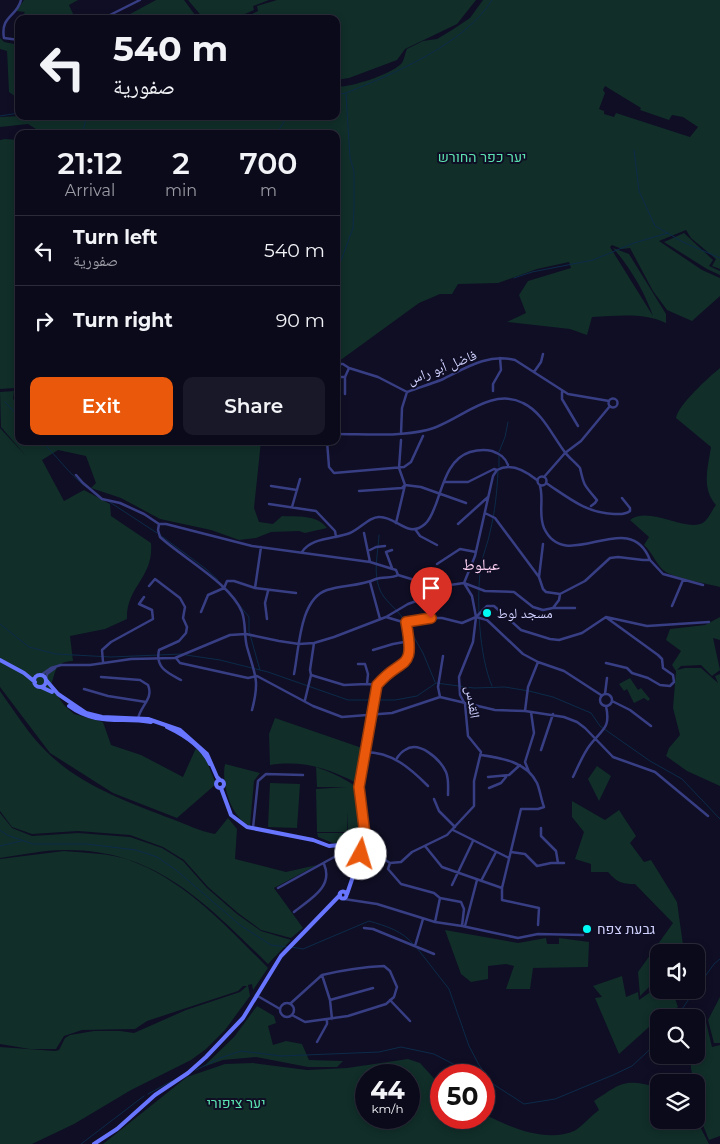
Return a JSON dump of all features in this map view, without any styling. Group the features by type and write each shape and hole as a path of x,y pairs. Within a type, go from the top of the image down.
{"street":[{"path":"15,39 4,38 2,30 6,20 20,4 21,0"},
{"path":"110,15 140,0"},
{"path":"534,372 542,362 543,354"},
{"path":"493,391 492,384 500,375 500,358"},
{"name":"فاضل أبو راس","path":"340,364 378,377 407,392 441,380 478,362 500,358 515,360 562,392 609,401"},
{"path":"345,394 345,376 349,368"},
{"path":"340,377 345,376"},
{"path":"401,434 402,408 407,392"},
{"path":"562,392 562,399 578,426"},
{"path":"614,398 618,402 616,408 610,406 609,401 614,398"},
{"path":"340,434 401,434 429,430 488,401 514,399 528,406 542,420 565,453 580,468 584,487 597,500 591,506"},
{"path":"537,480 544,477 565,453 581,441 610,406"},
{"path":"327,445 329,467 334,472 399,468 411,462 423,436"},
{"path":"396,523 405,485 399,468 400,440"},
{"path":"302,552 312,542 352,532 376,517 384,518 406,529 415,529 428,521 454,461 459,457 478,450 488,450 497,453 506,460 508,466"},
{"path":"445,482 468,482 477,475 508,466 520,469 537,480 540,486 543,500 542,518 544,528 554,541 561,544 580,546 618,537 628,538 643,548 650,560 663,574 703,585"},
{"path":"464,583 476,552 488,496 497,470"},
{"path":"76,475 102,499 120,503 144,514 159,524 166,524 224,540 261,547 370,562 392,568 396,570 398,575"},
{"path":"544,477 546,483 578,505 603,513 626,514 630,512 630,508 622,498"},
{"path":"292,507 300,479"},
{"path":"540,486 546,483"},
{"path":"360,491 402,488 405,485 440,493 466,503"},
{"path":"271,486 297,490"},
{"path":"458,524 488,496"},
{"path":"269,504 316,511 335,531 336,537"},
{"path":"485,513 495,518 539,577 543,589 560,594 584,581 610,558 650,560"},
{"path":"159,524 160,537 224,588 242,610 246,644 257,676 257,690 252,710"},
{"path":"415,529 420,536 437,545"},
{"path":"364,533 370,562"},
{"path":"539,577 543,544"},
{"path":"369,552 371,548 385,546"},
{"path":"255,588 261,547"},
{"path":"437,564 460,549 476,552"},
{"path":"392,550 386,552 392,568"},
{"path":"294,674 305,616 317,596 328,590 370,582 381,577 395,577 398,575 418,581 442,581 450,585"},
{"path":"149,586 155,579 180,598 186,610 182,616 187,628 186,633 179,641 160,650 158,658 163,669 181,680"},
{"path":"672,606 683,580"},
{"path":"201,612 208,595 224,588 225,584 230,581 268,591 296,593"},
{"path":"370,582 380,620"},
{"path":"34,682 39,675 60,665 90,665 103,662 176,658 230,635 246,634 299,644 314,643 334,638 380,620 408,604 436,594 450,585 464,583 486,591 514,592 538,609 575,608"},
{"name":"القدس","path":"464,583 472,596 476,617 473,642 460,678 460,695 465,704 468,736 480,750 481,755"},
{"path":"266,619 268,591"},
{"path":"553,608 559,600 560,594"},
{"path":"103,662 102,650 111,642 153,619 152,610 139,604 144,597"},
{"path":"386,617 406,622 442,618 462,623 476,617 487,606 494,606 521,630 543,638 558,640 582,633 606,617 647,626 709,622"},
{"path":"420,619 429,612 431,618"},
{"path":"476,617 488,620 523,654 538,662 564,671 603,694 610,696 612,701 630,710 651,726"},
{"path":"606,617 658,655 662,659 663,668 673,676 674,682 670,686 663,686 648,678 632,673 626,668 606,663"},
{"path":"358,864 364,833 359,787 377,685 408,659 410,641 406,622"},
{"path":"374,650 410,641"},
{"path":"305,700 311,675 314,643"},
{"path":"440,697 438,687 443,656"},
{"path":"176,658 180,663 248,678 257,676 342,717 392,712 428,699 440,697 495,710 553,714 578,722 619,761 655,772 708,816"},
{"path":"0,660 24,673 41,687 48,688 74,710 87,717 99,720 138,719 164,726 191,741 207,758 217,787 221,788 231,815 237,821 252,829 339,846 362,844 390,863 401,862 412,852 440,839 454,828 474,806 474,781 481,755 508,760 520,765 537,783 544,807 520,809 502,888 502,900 539,908 538,925"},
{"path":"525,711 528,687 538,662"},
{"path":"358,664 365,664 367,684"},
{"path":"41,687 45,684 49,672 60,665"},
{"path":"24,673 39,675 46,679 58,694 86,714 97,717 138,719 164,723 189,737 208,754 217,777 224,783 221,788"},
{"path":"311,675 344,685 377,685"},
{"path":"101,678 143,681 148,685 150,690 138,719"},
{"path":"606,706 600,702 607,678"},
{"path":"84,690 115,698 146,702"},
{"path":"606,706 612,701"},
{"path":"573,777 590,745 604,732 606,726 606,706"},
{"path":"529,773 525,762 534,733 531,712"},
{"path":"541,750 553,714"},
{"path":"397,758 405,749 410,748 418,748 431,755 442,765 446,773 448,795"},
{"path":"365,752 375,752 397,758 428,786"},
{"path":"489,788 501,783 507,775 520,765"},
{"path":"252,829 258,781 266,774 302,775"},
{"path":"488,778 507,775"},
{"path":"216,783 220,780"},
{"path":"434,799 440,811 454,828 473,841 509,858"},
{"path":"542,828 541,836 556,851 558,863"},
{"path":"452,885 473,841"},
{"path":"362,844 377,854"},
{"path":"94,1144 117,1129 155,1095 188,1073 206,1057 242,1018 281,956 328,908 344,896 358,864 362,844"},
{"path":"278,888 336,856 339,846"},
{"path":"425,846 442,867 457,874 502,888"},
{"path":"360,857 365,852 372,851"},
{"path":"481,881 496,852"},
{"path":"511,852 525,854 537,866 564,863"},
{"path":"390,863 388,869 400,884 434,893 440,898 458,901 463,905 463,926"},
{"path":"294,912 324,886 326,877 324,864"},
{"path":"463,926 477,880"},
{"path":"344,896 357,901 396,909 435,922 518,938 538,934 583,935"},
{"path":"435,922 440,898"},
{"path":"415,946 423,919"},
{"path":"364,928 373,929 434,954"},
{"path":"256,995 280,1009 283,1015 292,1015 305,1022 332,1019 386,1004 397,987 390,971 384,966 344,969 322,975 291,1004 284,1004 280,1009"},
{"path":"322,975 330,1000 332,1019"},
{"path":"330,1000 373,988"},
{"path":"390,1000 410,1021"},
{"path":"291,1004 294,1009 292,1015"},
{"path":"317,1042 327,1024 327,1020"}],"green space":[{"path":"24,0 78,0 69,5 74,15 23,15 25,12 16,11"},
{"path":"156,0 184,0 195,15 128,15"},
{"path":"188,0 269,0 253,6 254,10 243,15 201,15"},
{"path":"277,0 476,0 457,24 405,49 397,60 349,78 340,79 340,15 250,15 258,11 257,6"},
{"name":"יער כפר החורש","path":"483,0 720,0 720,269 712,266 716,259 691,238 686,230 659,241 702,270 720,278 720,296 692,321 667,310 653,291 630,248 622,249 612,245 610,247 653,316 636,280 613,248 629,254 666,314 666,323 639,316 592,317 587,335 570,329 507,322 526,313 519,295 528,281 571,268 569,262 537,269 498,283 458,284 452,294 440,294 419,303 340,360 340,130 38,130 28,124 0,127 0,117 15,116 15,120 340,120 340,86 360,83 388,72 401,64 407,49 423,41 437,39 470,18","holes":["605,86 641,108 640,110 669,120 672,115 683,117 698,127 690,137 616,113 614,117 604,114 604,111 599,109 605,93 603,90"]},
{"path":"0,38 4,42 15,44 15,96 9,92 7,51 0,49"},
{"path":"0,140 15,140 15,388 0,389"},
{"path":"684,233 713,260 709,266 720,271 720,275 664,242"},
{"path":"720,368 720,587 682,578 663,570 644,545 649,537 630,520 638,516 648,516 688,525 697,525 706,520 716,505 708,492 707,484 707,470 711,447 676,418 678,412 688,399"},
{"path":"14,391 15,443 1,427 0,392"},
{"path":"0,428 26,456 17,445 261,445 254,508 259,522 273,524 282,516 312,518 318,520 327,528 305,533 299,531 271,532 256,538 239,540 211,530 160,519 121,498 91,488 96,483 86,456 58,450 42,460 64,501 84,490 110,504 111,516 151,543 151,555 148,565 131,598 127,619 105,629 70,636 73,661 59,665 55,671 51,686 64,705 74,714 103,722 111,745 141,755 183,777 196,748 205,757 216,784 177,818 113,793 50,753 0,687"},
{"path":"720,617 720,640 713,638 720,670 712,676 701,665 681,666 677,670 701,668 718,683 715,676 720,674 720,786 687,771 666,756 669,748 680,735 673,708 676,671 672,665 681,651 666,640 670,629 705,625"},
{"path":"630,678 638,690 641,688 650,699 648,701 644,698 634,703 627,689 624,691 619,684"},
{"path":"0,691 41,746 70,771 85,781 119,798 209,833 215,834 228,818 237,829 235,859 286,872 317,865 274,888 303,928 291,938 261,930 208,887 184,860 163,847 130,835 78,831 32,834 12,827 0,811"},
{"path":"275,718 365,749 357,783 315,766 293,764 270,765 269,734"},
{"path":"225,764 260,773 254,781 250,826 237,815 228,798 224,780"},
{"path":"597,766 611,776 599,801 588,779"},
{"path":"316,767 336,775 355,786 360,832 358,837 347,844 333,843 318,837 317,833 348,833 348,812 347,832 317,832 316,789 347,787 317,787"},
{"path":"270,783 300,784 297,828 268,827"},
{"path":"572,801 605,820 619,810 636,836 630,843 644,862 651,860 677,902 683,944 658,944 673,923 635,884 620,882 608,872 591,872 591,864 575,859 584,832 572,817"},
{"path":"0,813 12,828 32,836 78,833 130,837 162,848 183,861 207,888 237,914 261,931 291,940 268,964 223,921 178,884 154,870 127,859 98,852 65,850 0,858"},
{"path":"64,851 114,856 129,860 169,880 187,892 221,921 268,968 253,990 252,984 248,985 250,996 225,1030 206,1049 191,1060 131,1090 74,1124 32,1144 0,1144 0,1047 55,1051 59,1050 65,1038 70,1035 94,1031 134,1033 186,1010 240,992 247,986 243,986 238,991 147,1021 135,1029 82,1030 64,1036 56,1049 30,1049 0,1044 0,859"},
{"path":"445,930 518,943 546,938 547,944 559,944 559,938 589,942 588,967 533,968 530,989 506,989 514,966 506,964 488,966 488,979 471,982 461,974"},
{"path":"650,955 650,986 640,996 638,972"},
{"path":"622,976 626,997 638,992 639,1000 650,992 650,999 675,999 678,1007 675,1009 650,1009 650,1026 619,1054 595,998 602,997 593,986"},
{"path":"720,997 720,1043 714,1043 708,1020"},
{"path":"257,1006 274,1016 276,1023 268,1026 273,1045 286,1041 302,1044 309,1060 343,1061 337,1067 308,1067 256,1057 223,1060 203,1067 234,1037"},
{"path":"705,1018 712,1047 720,1045 720,1136 709,1140 705,1129 705,1074 692,1074 691,1064 705,1064"},
{"name":"יער ציפורי","path":"408,1059 420,1063 430,1074 430,1129 495,1129 495,1119 541,1135 565,1134 576,1130 599,1110 594,1101 623,1084 636,1083 650,1086 650,1129 701,1129 709,1144 103,1144 187,1077 225,1064 253,1063 307,1070 355,1067 355,1129 420,1129 420,1064 374,1064"}],"waterway":[{"path":"340,94 385,77 446,44 480,16 492,0"},
{"path":"340,263 353,228 354,207 354,171 350,158 346,94"},
{"path":"0,116 15,114"},
{"path":"83,130 86,120"},
{"path":"279,130 285,120"},
{"path":"634,150 639,191 655,226 685,243 720,258"},
{"path":"514,278 532,272 593,260 634,243 668,233"},
{"path":"5,402 15,413"},
{"path":"499,452 508,422"},
{"path":"45,445 86,487"},
{"path":"499,456 499,467"},
{"path":"492,686 481,643 479,594 481,565 494,509 498,471"},
{"path":"108,501 157,533"},
{"path":"160,535 218,580"},
{"path":"379,535 376,575 380,590 405,622"},
{"path":"240,606 249,617 249,631 260,670"},
{"path":"0,624 29,647 56,654 111,657 182,654"},
{"path":"407,625 423,653 435,682"},
{"path":"186,655 220,660 268,672 348,700 395,700 417,696 436,683 474,688 505,687 553,697 591,713 600,726 650,761 682,779 720,819"},
{"path":"0,830 7,835 33,844 87,844 136,850 157,857 176,870 240,925 271,945 287,947"},
{"path":"0,846 21,841"},
{"path":"291,947 303,949 369,921 388,927 405,936 414,945"},
{"path":"417,948 449,989 469,1046 479,1065 493,1084 524,1104 555,1099 613,1075 632,1066 650,1049"},
{"path":"705,976 720,959"},
{"path":"682,1009 689,999"},
{"path":"196,1070 220,1058 241,1051 281,1056 379,1052 401,1047 434,1054 453,1064"},
{"path":"148,1094 172,1081"},
{"path":"81,1144 144,1096"}],"place":[{"name":"مسجد لوط","path":"487,613"},
{"name":"גבעת צפח","path":"587,929"}],"district":[{"name":"عيلوط","path":"481,564"}],"route":[{"path":"361,854 366,843 359,787 377,685 408,659 410,641 406,622 431,618"}]}
